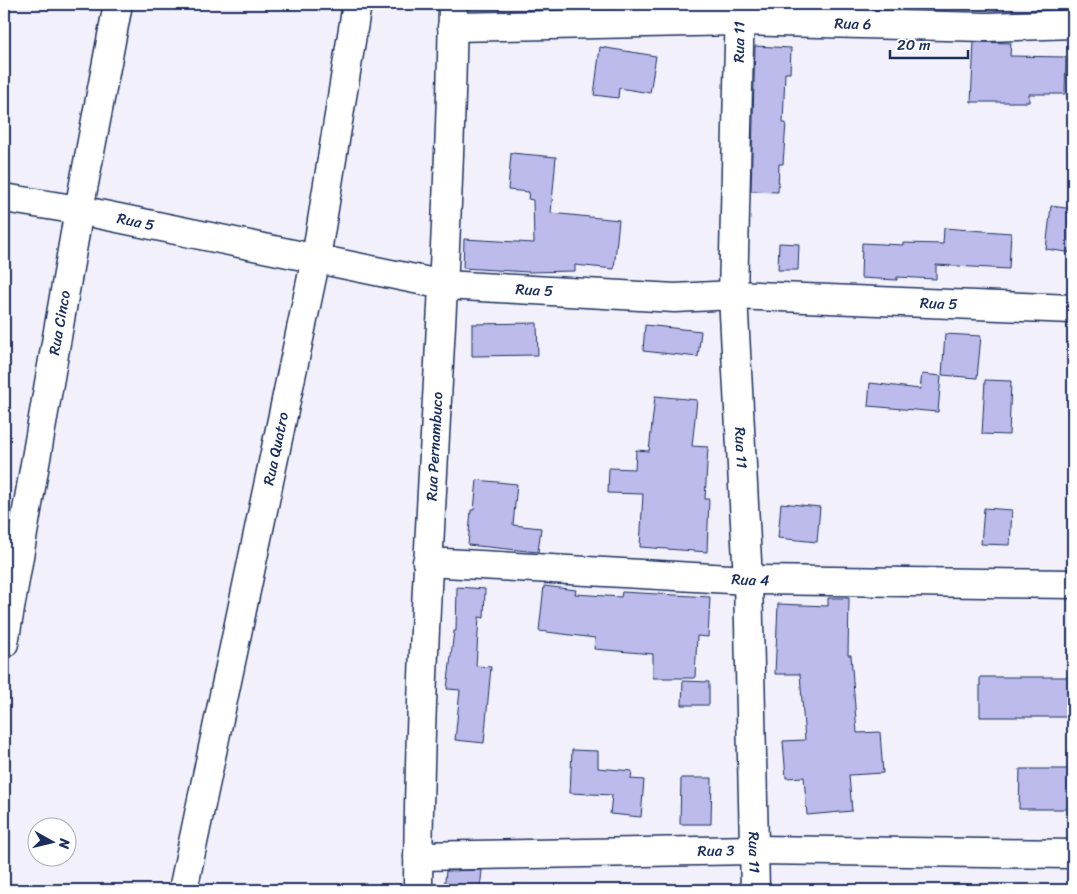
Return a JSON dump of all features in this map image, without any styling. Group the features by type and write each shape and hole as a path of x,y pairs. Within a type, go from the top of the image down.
{"street":[{"name":"Rua Cinco","path":"4,643 79,210 118,4"},
{"name":"Rua Quatro","path":"183,890 316,258 357,4"},
{"name":"Rua 6","path":"452,15 740,12 987,26 1073,24"},
{"name":"Rua 11","path":"740,12 733,295 748,580 755,890"},
{"name":"Rua Pernambuco","path":"418,890 427,562 444,284 452,15"},
{"name":"Rua 5","path":"4,198 79,210 444,284 675,298 733,295 1073,309"},
{"name":"Rua 4","path":"427,562 748,580 1073,584"},
{"name":"Rua 3","path":"418,856 754,850 1073,854"}],"building":[{"path":"974,42 1011,43 1010,56 1066,57 1065,94 1029,94 1029,102 971,102"},
{"path":"755,46 791,48 790,73 785,73 783,123 786,123 783,164 779,164 778,192 751,191"},
{"path":"600,47 656,56 650,93 619,88 618,98 594,95"},
{"path":"511,153 556,157 551,213 619,220 614,269 575,265 575,271 528,272 463,268 464,239 534,243 533,200 528,199 529,192 508,190"},
{"path":"1051,206 1073,209 1073,253 1046,249"},
{"path":"944,228 1011,233 1009,269 936,265 936,279 897,277 897,280 861,278 862,243 943,244"},
{"path":"779,243 799,244 798,270 778,270"},
{"path":"537,323 538,355 472,356 472,324"},
{"path":"645,325 701,331 698,357 643,351"},
{"path":"945,334 981,336 977,378 942,375"},
{"path":"922,374 941,376 938,412 868,406 870,383 920,389"},
{"path":"985,380 1011,381 1009,435 982,434"},
{"path":"655,396 697,400 692,446 708,447 705,499 709,499 707,552 640,547 643,494 608,493 609,468 635,469 636,450 649,451"},
{"path":"477,480 517,484 513,525 541,528 538,552 468,545 471,510 474,510"},
{"path":"781,503 820,507 817,542 778,538"},
{"path":"984,508 1012,510 1010,545 981,544"},
{"path":"544,586 576,590 575,594 621,597 622,592 710,597 708,637 697,636 695,678 653,678 653,654 594,649 595,638 539,631"},
{"path":"457,587 485,589 484,618 479,617 476,666 491,667 484,743 455,740 460,690 447,689 454,631 456,631"},
{"path":"828,598 849,598 848,655 851,655 857,733 880,732 883,773 849,775 852,811 807,815 804,777 786,778 783,741 805,740 800,674 775,674 778,604 828,606"},
{"path":"980,677 1073,677 1073,717 980,717"},
{"path":"683,681 709,682 709,705 682,705"},
{"path":"572,750 598,751 598,768 632,771 631,779 644,780 641,817 610,814 612,795 570,793"},
{"path":"1020,769 1073,769 1073,809 1019,809"},
{"path":"681,778 712,778 711,824 680,824"},
{"path":"482,870 480,890 444,890 446,871"}]}
